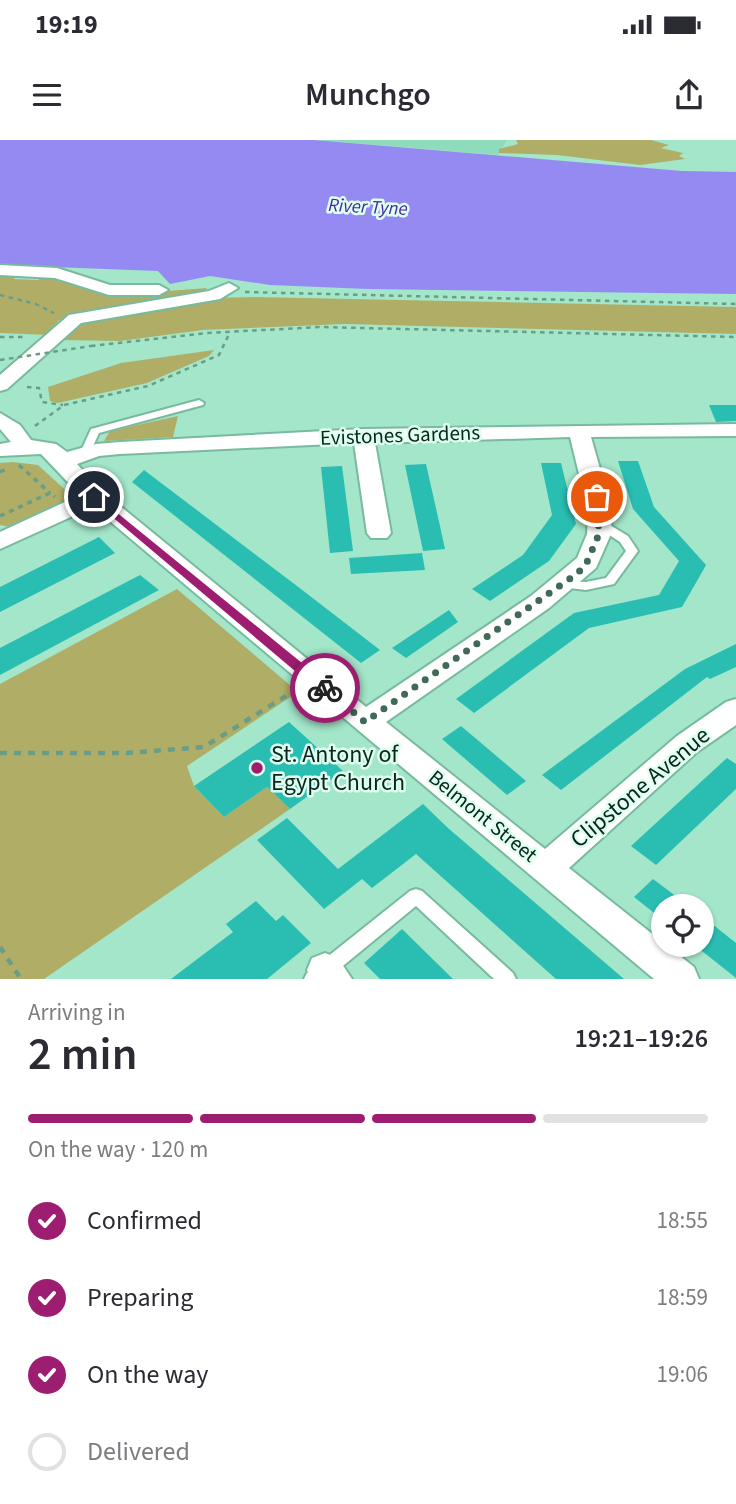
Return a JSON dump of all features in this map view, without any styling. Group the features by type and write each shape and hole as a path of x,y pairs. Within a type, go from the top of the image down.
{"street":[{"path":"0,270 57,273 100,289 117,291 151,291 204,284 229,288"},
{"path":"0,385 75,319 214,295 229,288"},
{"path":"0,419 12,445 44,448 75,457"},
{"path":"365,722 565,584 587,562 597,541 600,523 597,497 579,430"},
{"name":"Evistones Gardens","path":"75,457 120,448 363,435 579,430 736,430"},
{"path":"363,435 379,533"},
{"name":"Belmont Street","path":"75,457 78,482 94,497 365,722 547,867 669,976"},
{"path":"0,541 94,497"},
{"name":"Clipstone Avenue","path":"547,867 687,744 736,710"}],"lane":[{"path":"75,457 95,431 199,402"},
{"path":"565,584 586,586 610,581 632,551 624,540 600,523"},
{"path":"324,976 416,896 507,979"}],"path":[{"path":"229,288 256,295 736,304"},
{"path":"0,295 36,304 52,313"},
{"path":"0,360 91,346 230,332 320,327 736,337"},
{"path":"26,387 39,388 42,402 64,405 148,386 219,355 230,332"},
{"path":"50,493 12,445 64,405"},
{"path":"0,753 127,753 204,747 313,679"},
{"path":"0,947 21,979"}],"shaded area":[{"path":"317,140 507,140 498,155"},
{"path":"516,140 651,140 669,145 661,148 683,153 679,156 685,159 640,165 557,155 499,153 499,149 518,144"},
{"path":"0,272 17,275 14,279 38,280 45,276 140,293 207,288 202,295 73,315 58,321 47,335 0,333"},
{"path":"212,298 736,307 736,334 345,324 203,330 120,341 60,340 83,321"},
{"path":"214,350 209,356 147,383 58,403 50,401 48,387 121,363"},
{"path":"178,416 173,437 104,441 110,431"},
{"path":"0,463 38,465 74,498 10,527 0,525"},
{"path":"177,589 298,692 187,766 194,786 224,817 267,787 290,809 44,979 0,979 0,684"}],"water":[{"name":"River Tyne","path":"0,140 314,140 682,171 736,172 736,294 368,289 270,285 210,276 170,284 158,271 0,265"}],"building":[{"path":"709,405 736,405 736,421 716,422"},
{"path":"618,461 638,461 654,507 706,565 697,581 682,607 589,628 474,713 456,699 574,613 659,595 679,561 633,509"},
{"path":"541,463 561,463 576,524 549,561 490,601 472,589 523,555 552,515"},
{"path":"426,464 445,549 423,551 405,465"},
{"path":"342,466 353,551 330,553 321,467"},
{"path":"144,470 380,650 361,663 132,482"},
{"path":"99,537 115,553 0,612 0,587"},
{"path":"422,553 425,570 351,574 349,558"},
{"path":"140,575 159,590 0,675 0,648"},
{"path":"449,610 458,622 406,658 392,648"},
{"path":"736,644 736,667 710,679 707,677 561,790 542,775 685,669"},
{"name":"St. Antony of Egypt Church","path":"289,722 343,771 290,809 267,787 224,817 194,786"},
{"path":"461,726 526,781 507,795 442,739"},
{"path":"727,758 736,764 736,789 656,865 631,846"},
{"path":"423,804 624,979 556,979 416,854 372,888 362,879 324,909 257,840 287,818 338,869"},
{"path":"653,879 673,894 651,894 651,910 634,897"},
{"path":"256,901 276,921 283,915 311,943 267,979 171,979 233,932 226,924"},
{"path":"714,926 736,943 736,978 710,957 714,957"},
{"path":"402,929 453,979 380,979 364,963"}],"way so far":[{"path":"325,688 365,722 540,602 578,573 587,562 599,534 600,511 597,497"}],"place":[{"name":"St. Antony of Egypt Church","path":"257,768"}],"route":[{"path":"94,497 325,688"}]}
